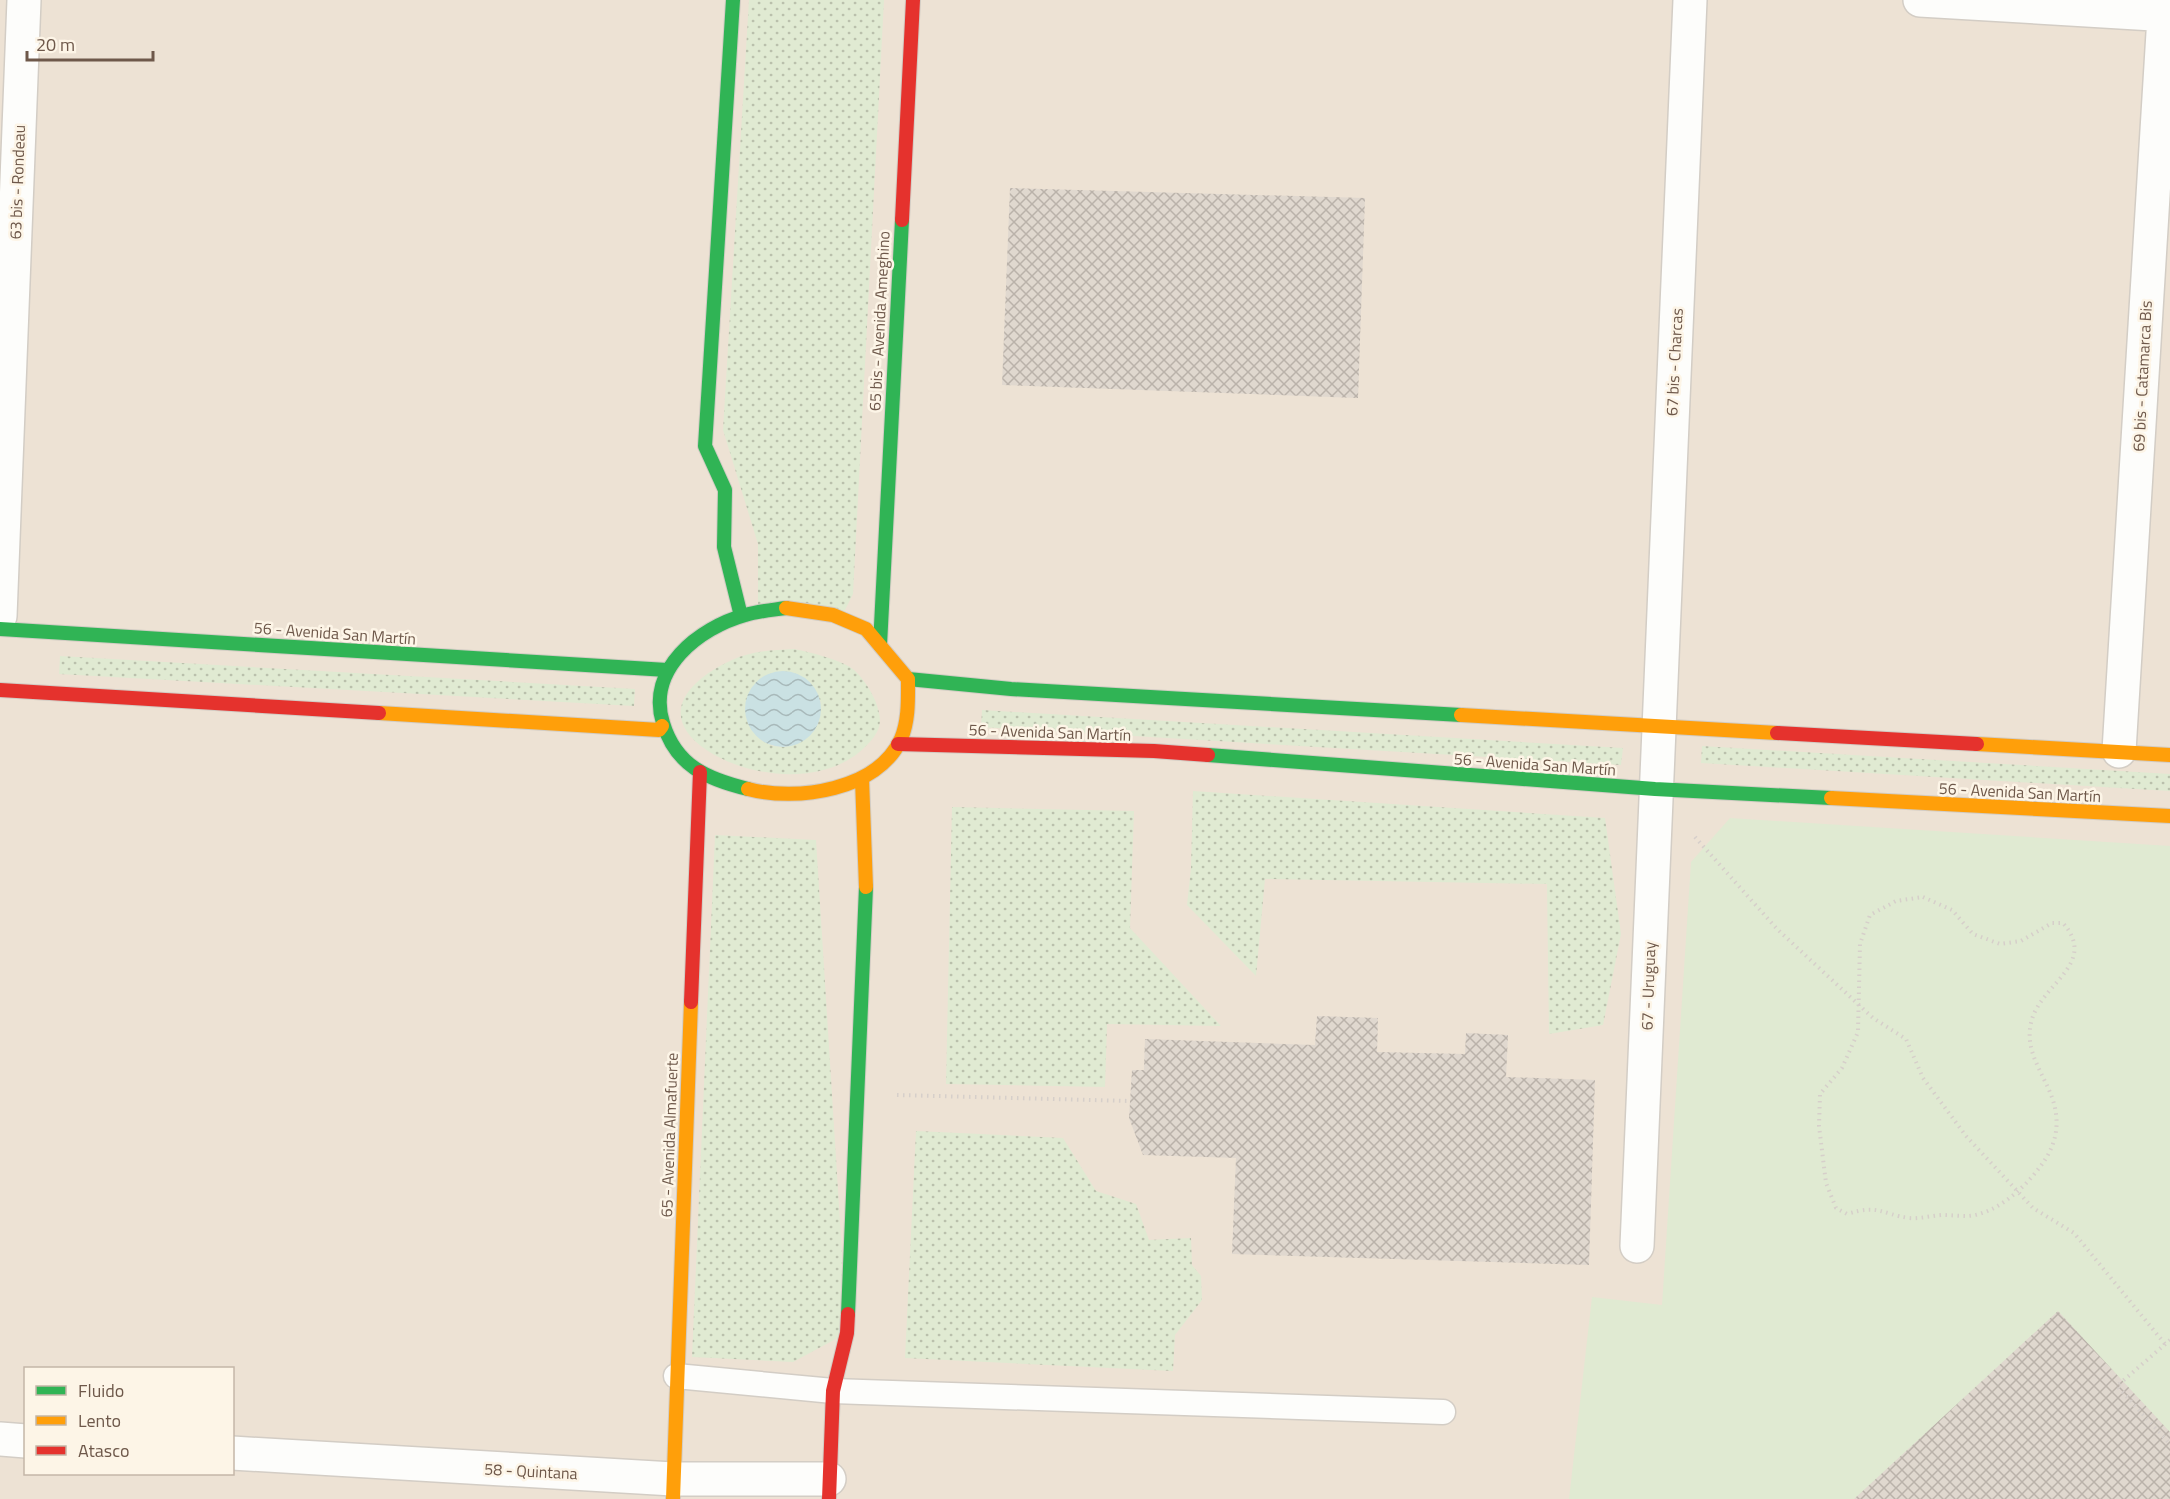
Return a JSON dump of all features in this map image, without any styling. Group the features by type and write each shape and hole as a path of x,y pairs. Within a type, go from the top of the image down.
{"main road":[{"path":"733,0 705,447 725,490 724,547 741,616"},
{"name":"65 bis - Avenida Ameghino","path":"880,645 913,0"},
{"path":"786,608 833,615 866,629 880,645 909,679 907,716 898,744 883,764 862,779 824,792 744,789 712,779 674,751 657,715 658,688 671,662 700,636 741,616 786,608"},
{"name":"56 - Avenida San Martín","path":"0,629 667,670"},
{"path":"909,679 1011,689 2170,755"},
{"path":"0,690 658,730 662,726"},
{"name":"56 - Avenida San Martín","path":"898,744 1154,752 1655,789 2170,816"},
{"name":"65 - Avenida Almafuerte","path":"673,1489 700,772"},
{"path":"829,1489 833,1391 847,1333 859,1094 867,860 862,779"}],"street":[{"name":"63 bis - Rondeau","path":"0,616 24,0"},
{"name":"67 bis - Charcas","path":"1658,725 1690,0"},
{"path":"1920,0 2166,10"},
{"name":"69 bis - Catamarca Bis","path":"2119,751 2166,10"},
{"name":"67 - Uruguay","path":"1637,1246 1658,725"},
{"path":"0,1439 24,1441"},
{"name":"58 - Quintana","path":"234,1453 673,1489 829,1489"}],"lane":[{"path":"676,1376 833,1391 1443,1412"}],"path":[{"path":"1655,789 1716,864 1778,929 1874,1018 1906,1039 1923,1078 1966,1136 2033,1208 2074,1233 2165,1344"},
{"path":"1923,897 1952,910 1973,934 2000,944 2021,941 2052,922 2063,923 2070,931 2077,946 2072,964 2043,997 2032,1019 2029,1043 2037,1066 2050,1090 2056,1115 2056,1136 2048,1157 2018,1191 1992,1208 1970,1216 1917,1219 1879,1209 1863,1209 1847,1214 1836,1208 1826,1183 1819,1126 1820,1094 1842,1068 1858,1032 1860,944 1870,915 1896,901 1923,897"},
{"path":"859,1094 1130,1101"},
{"path":"2170,1340 2118,1386 2170,1444"}],"shaded area":[{"path":"0,0 2170,0 2170,1499 0,1499"}],"green space":[{"path":"749,0 884,0 853,594 844,612 758,610 758,544 723,430"},
{"path":"794,649 823,656 850,667 868,686 879,713 879,728 868,744 852,758 833,767 813,772 768,773 726,761 708,751 692,738 683,725 681,712 684,700 691,688 702,678 739,657","holes":["810,682 821,703 786,747 773,746 761,740"]},
{"path":"60,656 635,689 634,706 59,674"},
{"path":"982,710 1623,748 1621,765 981,727"},
{"path":"1702,746 2170,774 2170,791 1701,763"},
{"path":"1193,791 1605,818 1621,934 1603,1025 1549,1034 1547,884 1265,879 1256,976 1187,905 1191,868"},
{"path":"952,807 1134,811 1130,928 1221,1026 1107,1024 1105,1087 946,1084"},
{"path":"1730,818 2170,846 2170,1499 1569,1499 1592,1297 1662,1305 1691,862"},
{"path":"715,835 816,840 847,1333 793,1362 692,1357"},
{"path":"916,1131 1063,1138 1096,1191 1136,1204 1149,1240 1191,1238 1192,1265 1201,1276 1202,1300 1175,1335 1173,1371 905,1358"}],"water":[{"path":"783,671 798,674 810,682 818,694 821,709 818,724 810,736 798,744 783,747 768,744 756,736 748,724 745,709 748,694 756,682 768,674"}],"building":[{"path":"1010,188 1365,198 1358,398 1002,385"},
{"path":"1317,1016 1378,1018 1377,1052 1465,1054 1466,1033 1508,1035 1506,1077 1595,1080 1589,1265 1232,1254 1236,1158 1143,1155 1129,1118 1132,1070 1144,1070 1145,1039 1315,1045"},
{"path":"2058,1311 2170,1432 2170,1499 1854,1499"}],"traffic: fast":[{"path":"733,0 705,446 725,490 724,547 741,616"},
{"path":"880,645 902,220"},
{"path":"748,789 719,781 707,775 685,760 676,750 663,723 660,703 662,685 669,669 680,654 710,630 745,615 786,608"},
{"path":"0,629 667,670"},
{"path":"908,679 1011,689 1461,715"},
{"path":"1208,755 1655,789 1831,798"},
{"path":"848,1314 866,887"}],"traffic: slow":[{"path":"748,789 789,794 834,788 855,781 874,770 890,756 901,739 905,724 908,679 866,629 833,615 786,608"},
{"path":"379,713 659,730 662,726"},
{"path":"1461,715 1777,733"},
{"path":"1977,744 2170,755"},
{"path":"862,779 866,887"},
{"path":"1831,798 2170,816"},
{"path":"673,1499 691,1002"}],"traffic: jam":[{"path":"902,220 913,0"},
{"path":"0,690 379,713"},
{"path":"1777,733 1977,744"},
{"path":"898,744 1154,751 1208,755"},
{"path":"691,1002 700,772"},
{"path":"829,1499 833,1391 847,1333 848,1314"}]}
